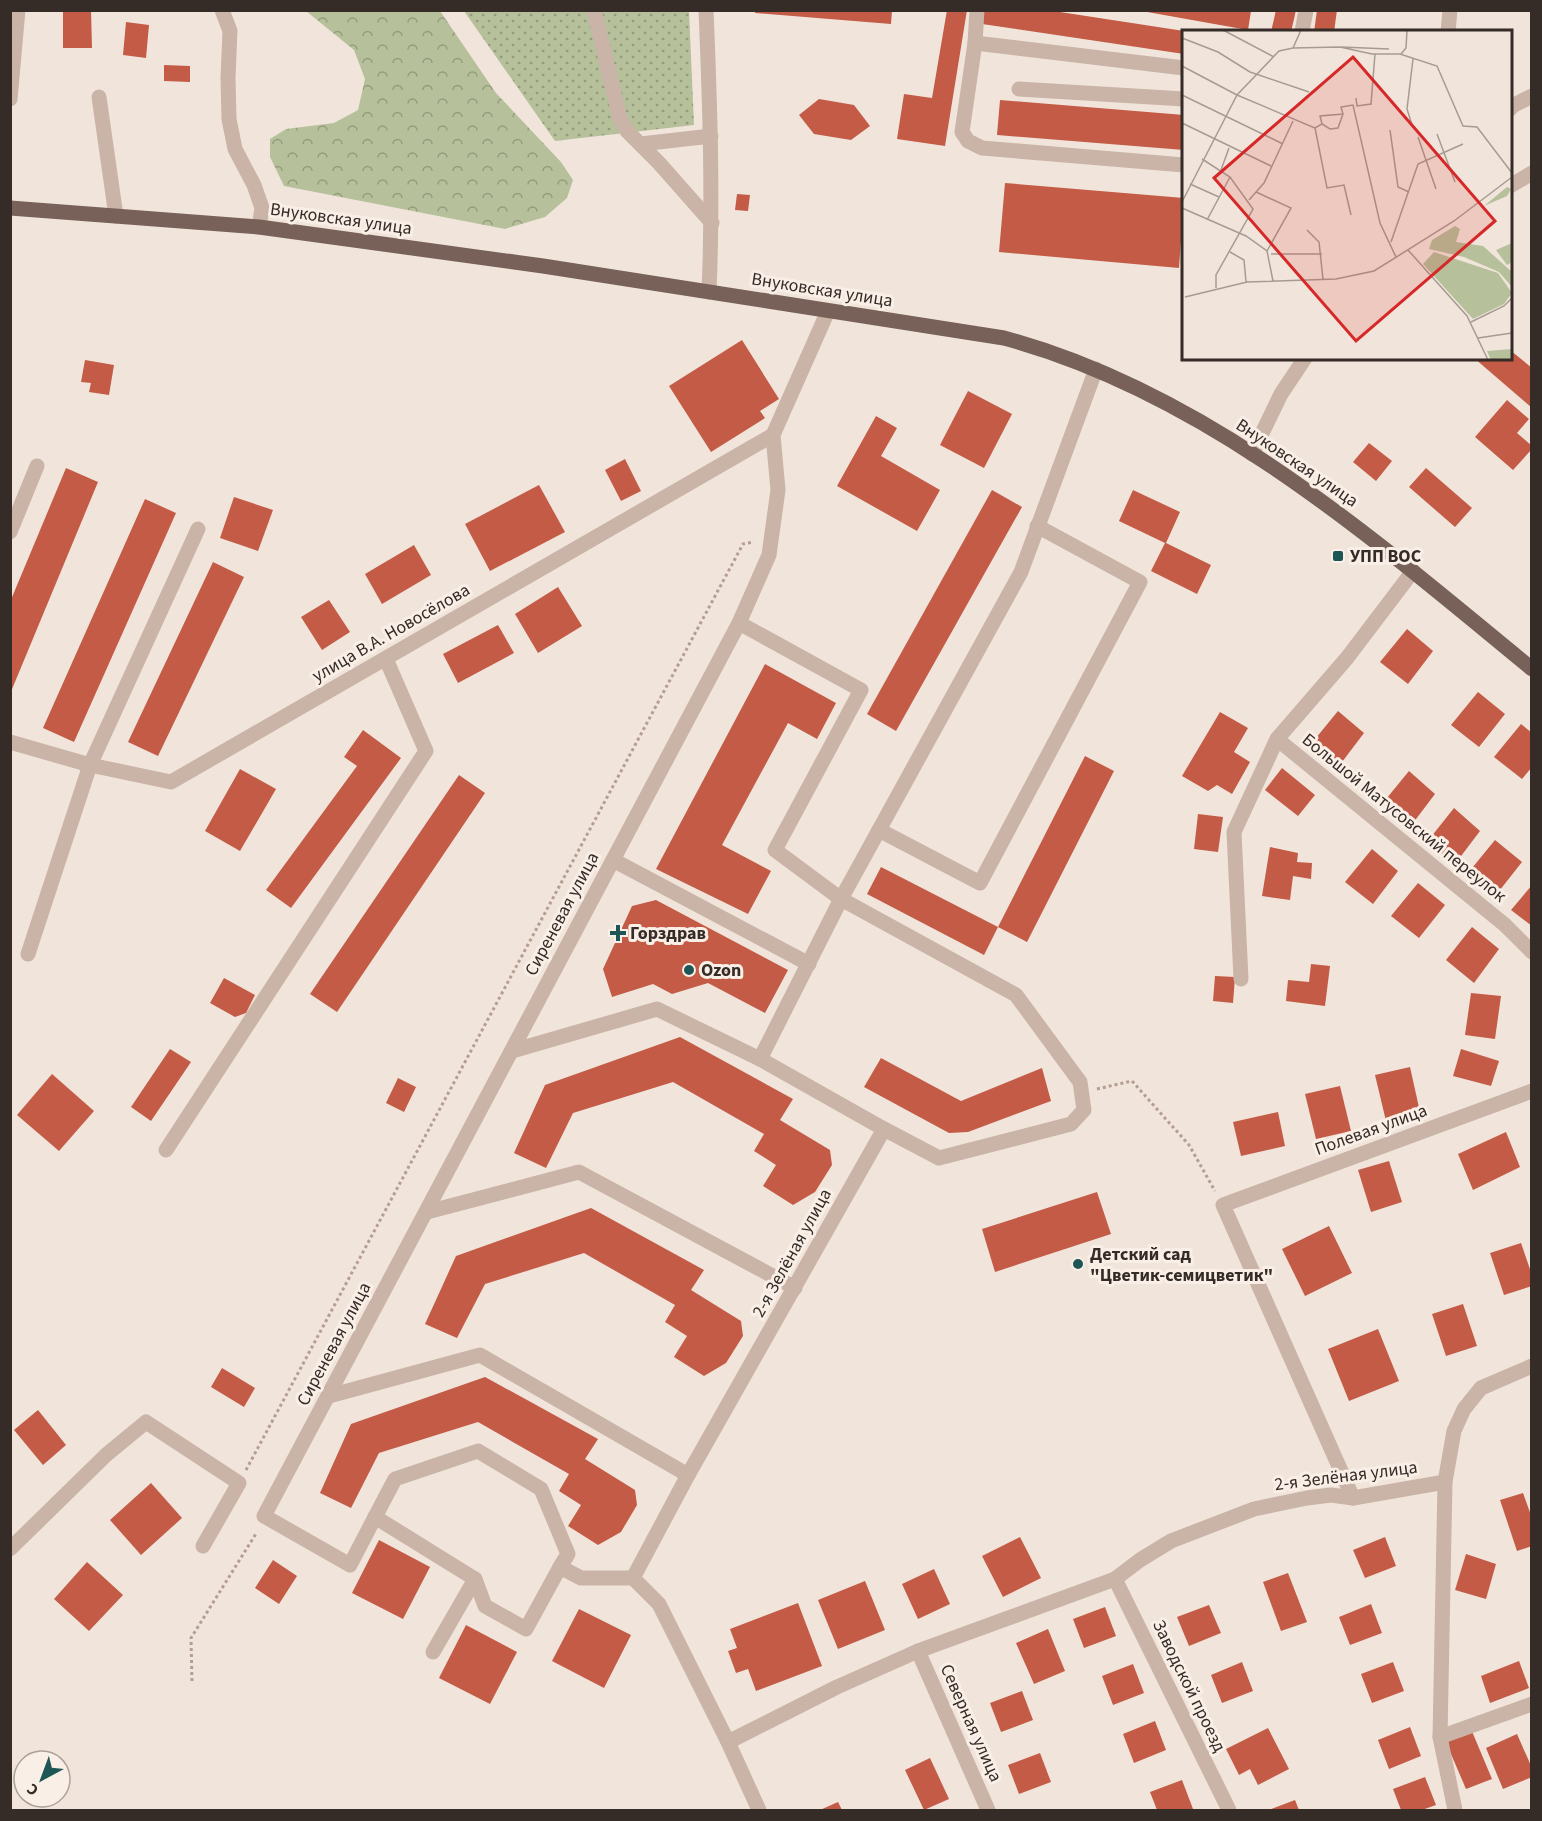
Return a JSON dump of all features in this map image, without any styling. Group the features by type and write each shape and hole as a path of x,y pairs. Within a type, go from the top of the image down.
{"main road":[{"name":"Внуковская улица","path":"10,208 259,227 543,266 1004,338 1044,349 1096,369 1166,404 1252,454 1326,503 1530,664"}],"street":[{"path":"10,99 18,10"},
{"path":"222,10 230,31 229,119 236,149 254,185 262,208 259,227"},
{"path":"594,10 620,119 627,131 712,223"},
{"path":"706,10 712,223 709,292"},
{"path":"977,10 975,43 962,132 968,141 982,148 1182,165"},
{"path":"1302,30 1306,10"},
{"path":"1448,30 1450,10"},
{"path":"975,43 1182,68"},
{"path":"1019,89 1182,99"},
{"path":"1512,107 1532,96"},
{"path":"99,97 116,216"},
{"path":"641,144 711,136"},
{"path":"1512,185 1532,173"},
{"name":"Сиреневая улица","path":"265,1517 739,623 769,555 778,490 773,435 828,311"},
{"path":"1252,454 1281,394 1304,360"},
{"path":"760,1059 842,899 1021,572 1096,369"},
{"name":"улица В.А. Новосёлова","path":"10,742 90,765 171,782 773,435"},
{"path":"10,532 36,466"},
{"path":"879,830 980,883 1140,582 1037,525"},
{"path":"28,954 90,765 198,529"},
{"path":"1241,979 1234,832 1276,740 1347,658 1413,571"},
{"path":"512,1051 657,1009 760,1059 939,1158 1071,1124 1084,1110 1080,1082 1016,995 842,899 775,850 861,690 739,623"},
{"path":"166,1150 426,751 386,659"},
{"name":"Большой Матусовский переулок","path":"1276,740 1505,925 1532,952"},
{"path":"613,861 809,964"},
{"name":"Полевая улица","path":"1224,1205 1532,1091"},
{"name":"2-я Зелёная улица","path":"633,1578 688,1475 884,1129"},
{"path":"427,1212 579,1172 795,1288"},
{"path":"1224,1205 1353,1498"},
{"path":"329,1396 480,1355 688,1475"},
{"path":"1455,1810 1440,1737 1445,1482 1454,1431 1464,1409 1481,1388 1532,1366"},
{"path":"10,1549 106,1455 146,1422 239,1483 203,1546"},
{"path":"265,1517 350,1565 375,1517 395,1479 478,1451 541,1489 568,1554 526,1629 485,1606 475,1579 375,1517"},
{"name":"2-я Зелёная улица","path":"728,1742 837,1687 918,1651 1114,1579 1171,1541 1254,1509 1331,1495 1353,1498 1445,1482"},
{"path":"560,1567 581,1578 633,1578 659,1604 728,1742 759,1810"},
{"path":"433,1652 475,1579"},
{"name":"Заводской проезд","path":"1114,1579 1230,1810"},
{"name":"Северная улица","path":"918,1651 988,1810"},
{"path":"1440,1737 1532,1704"}],"path":[{"path":"239,1483 743,544 771,538"},
{"path":"1082,1093 1132,1082 1189,1144 1224,1205"},
{"path":"192,1681 191,1638 265,1517"}],"green space":[{"path":"306,11 440,11 496,93 561,162 573,180 567,198 545,217 505,229 284,186 270,157 270,139 286,129 334,123 358,110 365,79 354,50"},
{"path":"464,11 689,11 694,125 555,141"}],"building":[{"path":"63,10 91,10 92,48 63,48"},
{"path":"755,10 892,10 891,24 755,13"},
{"path":"947,10 967,10 945,146 897,139 904,94 932,98"},
{"path":"984,10 1047,10 1182,31 1182,54 982,24"},
{"path":"1136,10 1247,10 1251,11 1248,30"},
{"path":"1276,10 1296,10 1291,30 1271,30"},
{"path":"1317,10 1337,10 1334,30 1314,30"},
{"path":"126,22 149,25 146,58 123,55"},
{"path":"164,65 190,66 190,82 164,81"},
{"path":"819,99 854,105 870,126 851,140 814,134 799,115"},
{"path":"1000,100 1182,115 1182,150 997,135"},
{"path":"1005,183 1182,198 1179,268 999,252"},
{"path":"737,194 750,195 748,211 735,210"},
{"path":"742,340 779,399 760,411 765,418 711,452 669,386"},
{"path":"1512,352 1532,368 1532,408 1476,360 1512,360"},
{"path":"85,360 114,365 109,395 89,392 91,383 81,382"},
{"path":"968,391 1012,414 984,468 940,445"},
{"path":"1507,400 1529,419 1517,433 1532,446 1532,449 1513,470 1475,437"},
{"path":"876,416 897,428 881,456 940,490 917,531 837,486"},
{"path":"1369,443 1392,461 1376,481 1353,462"},
{"path":"625,459 641,491 621,501 605,470"},
{"path":"66,468 98,482 10,694 10,602"},
{"path":"1426,468 1472,508 1455,527 1409,487"},
{"path":"539,485 565,532 490,571 465,524"},
{"path":"992,490 1022,507 896,731 867,714"},
{"path":"1133,490 1180,512 1166,543 1211,565 1197,594 1151,571 1165,543 1119,521"},
{"path":"234,497 273,510 258,551 220,538"},
{"path":"145,499 176,513 74,742 43,728"},
{"path":"414,545 431,575 382,604 365,574"},
{"path":"213,562 244,577 158,756 128,742"},
{"path":"558,587 582,626 538,653 515,614"},
{"path":"329,600 350,632 322,650 301,617"},
{"path":"498,625 514,653 458,683 443,654"},
{"path":"1407,629 1433,651 1408,684 1380,662"},
{"path":"765,664 836,703 817,739 788,723 722,845 771,871 748,914 656,869"},
{"path":"1478,692 1505,714 1479,747 1451,725"},
{"path":"1338,711 1364,733 1339,766 1311,744"},
{"path":"1220,712 1248,728 1234,752 1250,762 1232,794 1217,785 1208,791 1182,776"},
{"path":"1521,724 1532,733 1532,767 1522,779 1494,757"},
{"path":"363,730 401,758 291,908 266,890 357,766 344,757"},
{"path":"1085,756 1114,771 1027,942 998,927"},
{"path":"1282,768 1315,795 1298,816 1265,790"},
{"path":"240,769 276,789 240,851 205,831"},
{"path":"1409,771 1435,794 1410,827 1382,804"},
{"path":"459,775 485,793 337,1012 310,994"},
{"path":"1454,808 1480,831 1455,864 1427,842"},
{"path":"1198,814 1223,817 1218,852 1194,849"},
{"path":"1495,840 1522,862 1496,895 1468,873"},
{"path":"1270,847 1298,853 1297,862 1312,863 1311,879 1293,876 1290,900 1262,896"},
{"path":"1372,849 1398,871 1373,904 1345,882"},
{"path":"881,867 998,927 984,955 867,894"},
{"path":"1418,883 1445,905 1419,938 1391,916"},
{"path":"1532,885 1532,926 1511,910"},
{"path":"656,900 788,970 765,1013 708,983 672,994 653,984 612,997 603,969 632,906"},
{"path":"1472,927 1499,949 1474,983 1446,960"},
{"path":"1311,964 1330,966 1325,1006 1286,1001 1288,980 1309,982"},
{"path":"1215,976 1235,977 1233,1003 1213,1001"},
{"path":"224,978 255,995 246,1013 235,1017 210,1003"},
{"path":"1471,993 1501,996 1495,1039 1465,1035"},
{"path":"680,1037 793,1099 780,1120 830,1150 832,1165 815,1192 793,1205 763,1186 776,1165 754,1151 764,1134 673,1082 573,1113 546,1168 514,1153 545,1085"},
{"path":"170,1049 191,1062 151,1121 131,1107"},
{"path":"1461,1049 1499,1061 1491,1086 1453,1076"},
{"path":"881,1058 961,1101 1042,1068 1051,1101 968,1132 949,1133 864,1087"},
{"path":"1410,1067 1420,1112 1386,1121 1375,1075"},
{"path":"52,1074 94,1111 59,1151 17,1115"},
{"path":"398,1078 416,1087 404,1112 386,1103"},
{"path":"1340,1086 1351,1131 1316,1139 1305,1094"},
{"path":"1278,1112 1285,1146 1241,1156 1233,1122"},
{"path":"1506,1132 1520,1167 1473,1190 1458,1154"},
{"path":"1389,1161 1402,1202 1371,1212 1358,1170"},
{"path":"1097,1192 1111,1234 995,1272 982,1229"},
{"path":"591,1208 704,1270 691,1290 741,1321 743,1336 726,1363 704,1376 674,1357 687,1336 665,1322 675,1305 584,1253 485,1284 457,1338 425,1324 456,1256"},
{"path":"1329,1226 1352,1273 1305,1296 1282,1249"},
{"path":"1521,1243 1532,1275 1532,1286 1504,1295 1490,1253"},
{"path":"1463,1304 1477,1346 1446,1356 1432,1314"},
{"path":"1378,1329 1399,1381 1349,1401 1328,1349"},
{"path":"222,1368 255,1388 244,1407 211,1387"},
{"path":"485,1377 598,1439 585,1459 635,1490 637,1505 621,1532 598,1545 568,1526 581,1505 559,1491 569,1474 478,1422 379,1453 351,1508 320,1493 351,1424"},
{"path":"38,1410 66,1445 43,1465 14,1430"},
{"path":"151,1483 182,1518 141,1555 110,1520"},
{"path":"1523,1493 1532,1518 1532,1546 1517,1551 1500,1500"},
{"path":"1020,1537 1041,1578 1003,1597 982,1556"},
{"path":"1385,1537 1396,1566 1365,1578 1353,1550"},
{"path":"379,1540 430,1567 403,1619 352,1593"},
{"path":"1466,1554 1496,1564 1486,1599 1455,1590"},
{"path":"273,1560 297,1576 279,1604 255,1588"},
{"path":"87,1562 123,1595 89,1631 54,1599"},
{"path":"934,1569 950,1604 918,1619 902,1584"},
{"path":"1288,1573 1307,1622 1281,1631 1263,1582"},
{"path":"865,1581 885,1630 838,1649 818,1600"},
{"path":"798,1603 822,1666 756,1691 748,1669 736,1673 728,1651 737,1648 730,1629"},
{"path":"1371,1604 1382,1633 1350,1645 1339,1617"},
{"path":"1209,1605 1221,1633 1189,1646 1177,1617"},
{"path":"1105,1607 1116,1636 1084,1648 1073,1619"},
{"path":"579,1609 631,1635 604,1688 552,1661"},
{"path":"466,1625 517,1652 490,1704 439,1678"},
{"path":"1048,1629 1065,1671 1034,1684 1016,1643"},
{"path":"1519,1661 1529,1688 1490,1703 1481,1676"},
{"path":"1242,1662 1253,1691 1222,1703 1211,1675"},
{"path":"1393,1662 1404,1691 1372,1703 1361,1674"},
{"path":"1133,1664 1144,1693 1113,1705 1102,1676"},
{"path":"1022,1691 1033,1720 1001,1732 990,1703"},
{"path":"1155,1721 1166,1750 1134,1763 1123,1734"},
{"path":"1410,1727 1421,1756 1389,1769 1378,1740"},
{"path":"1268,1728 1289,1769 1258,1785 1250,1769 1239,1775 1226,1749"},
{"path":"1471,1729 1492,1779 1466,1789 1445,1740"},
{"path":"1517,1734 1532,1768 1532,1777 1503,1789 1486,1748"},
{"path":"1040,1753 1051,1782 1019,1794 1008,1765"},
{"path":"930,1758 949,1799 924,1810 905,1770"},
{"path":"1425,1777 1436,1805 1422,1810 1401,1810 1393,1789"},
{"path":"1182,1780 1193,1809 1157,1810 1150,1792"},
{"path":"1295,1800 1299,1810 1269,1810"},
{"path":"838,1802 842,1810 820,1810"}],"place":[{"name":"УПП ВОС","path":"1338,556"},
{"name":"Горздрав","path":"618,933"},
{"name":"Ozon","path":"689,970"},
{"name":"Детский сад \"Цветик-семицветик\"","path":"1078,1264"}]}
